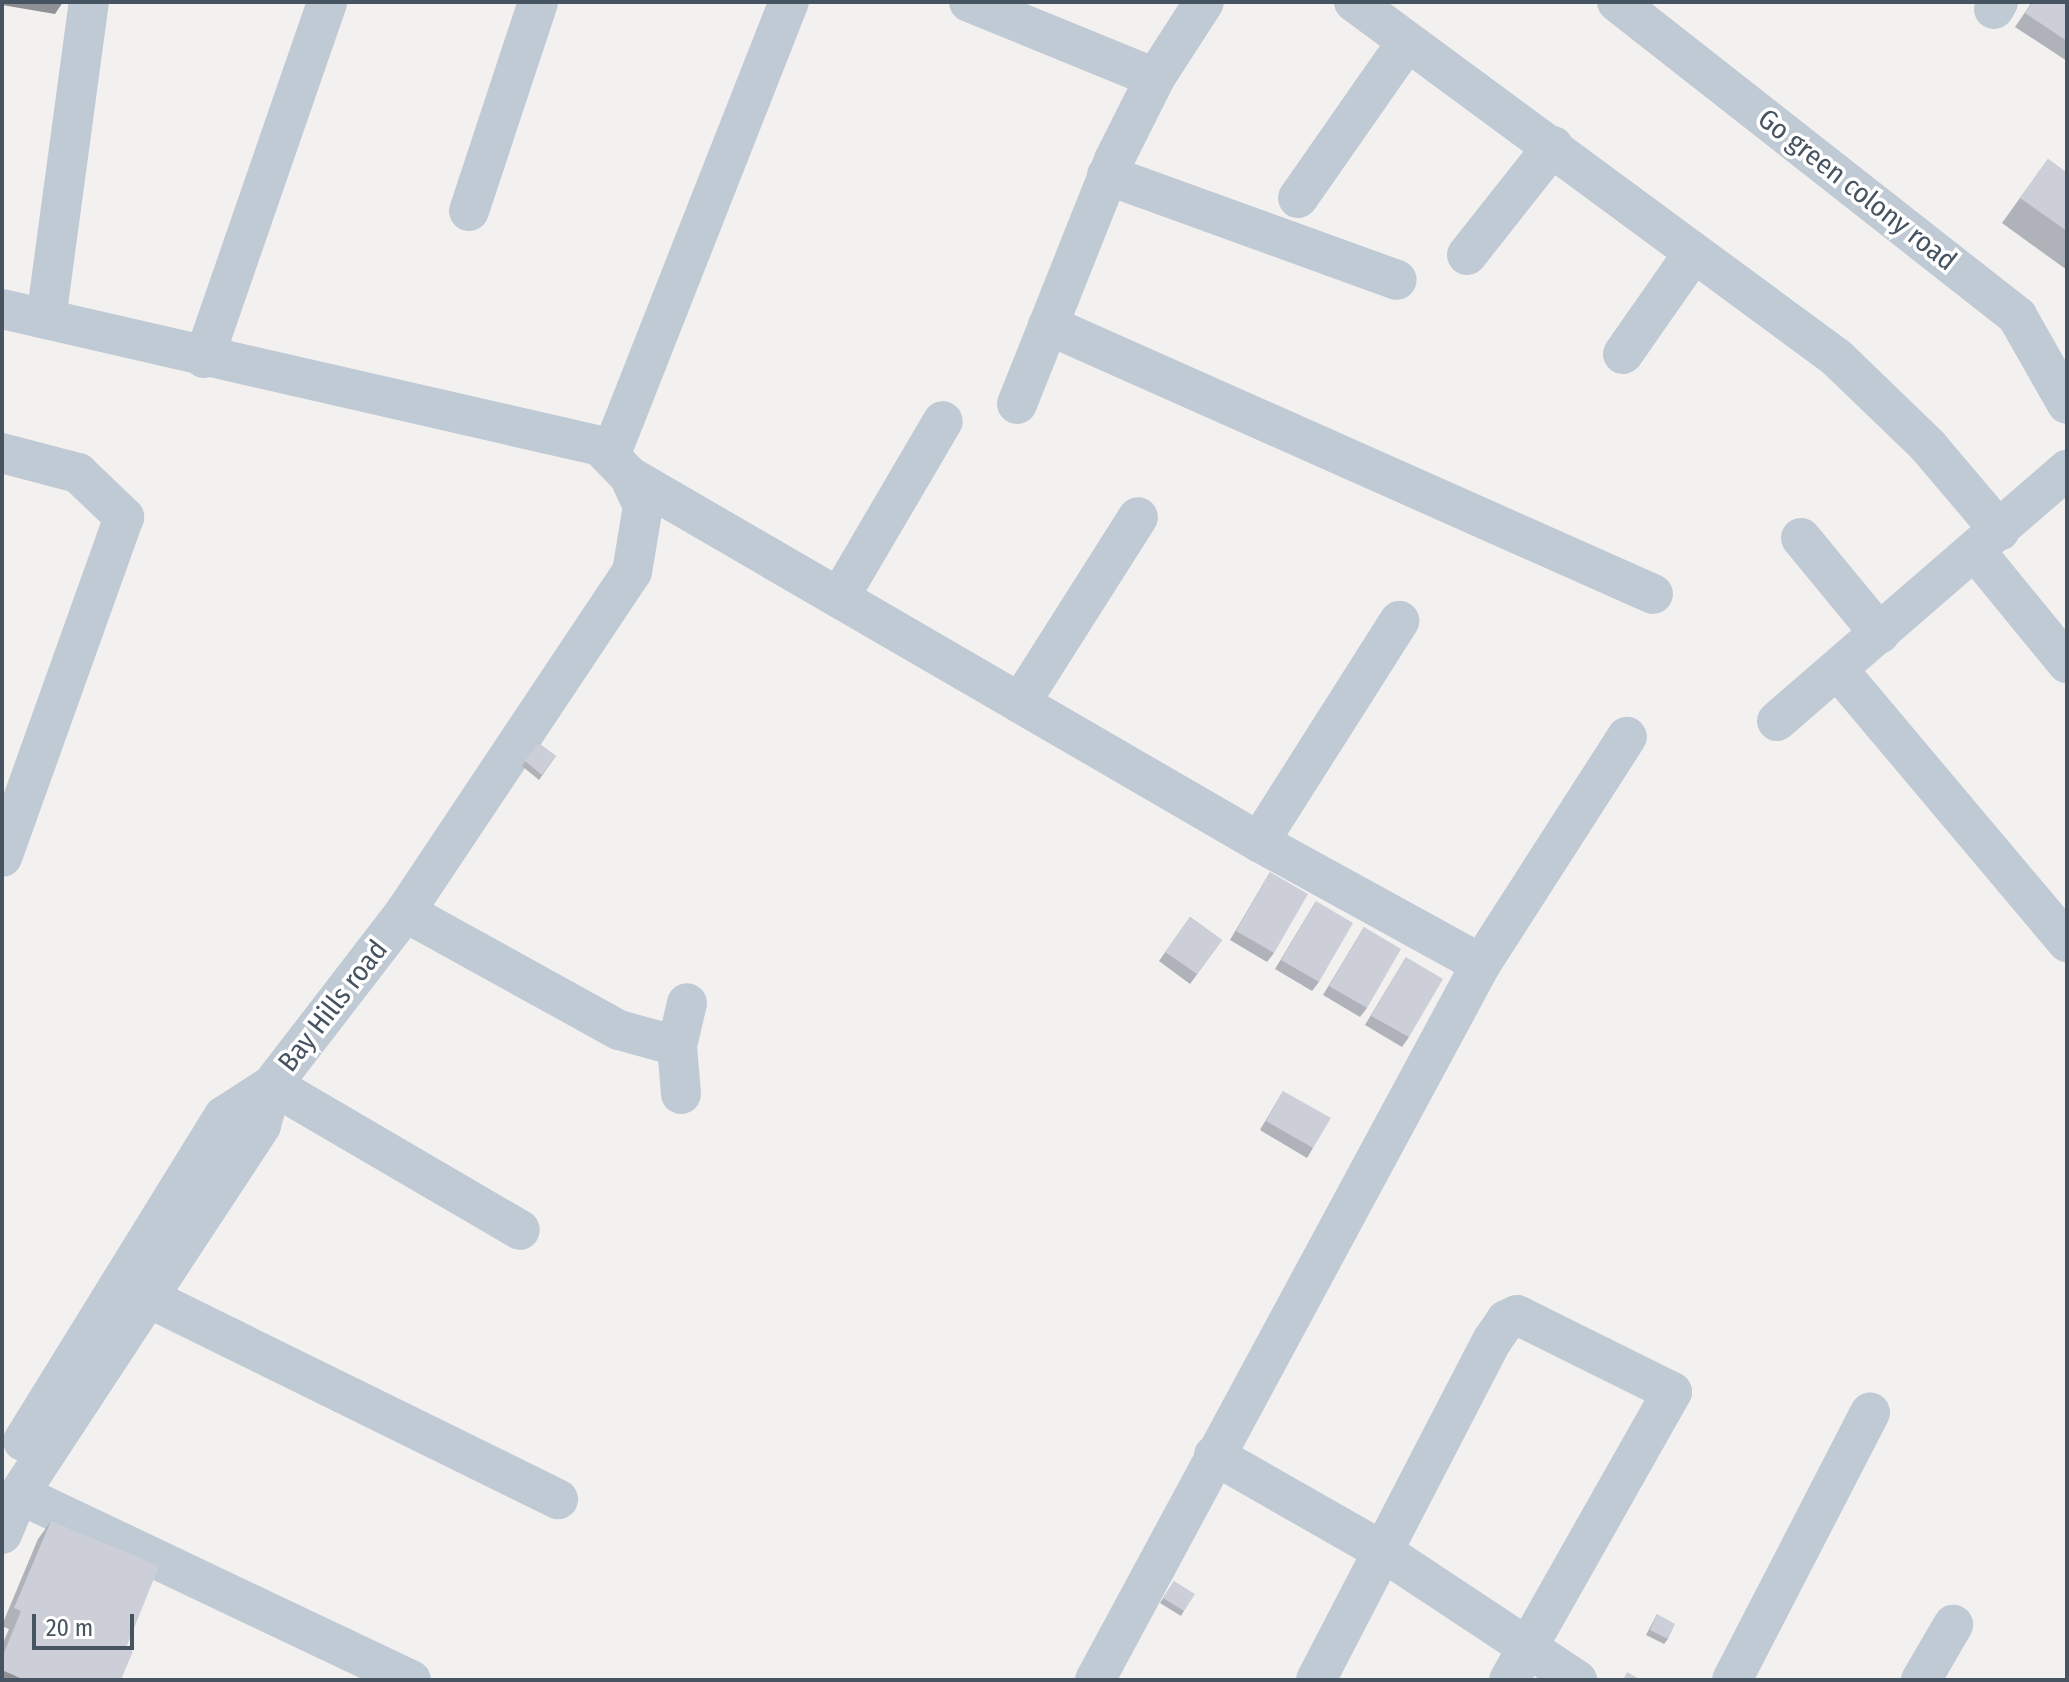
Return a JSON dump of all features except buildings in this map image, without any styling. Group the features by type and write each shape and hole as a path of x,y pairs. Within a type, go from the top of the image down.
{"street":[{"path":"46,319 89,2"},
{"path":"204,358 327,2"},
{"path":"469,211 538,2"},
{"path":"619,466 789,2"},
{"path":"969,2 1155,78"},
{"path":"1017,404 1107,175 1155,78 1204,2"},
{"path":"1354,2 1406,43 1553,146 1692,255 1837,358 1928,446 2067,663"},
{"name":"Go green colony road","path":"1617,2 2017,316 2067,404"},
{"path":"1298,198 1406,43"},
{"path":"1467,255 1553,146"},
{"path":"1107,175 1397,280"},
{"path":"1623,354 1692,255"},
{"path":"2,309 204,358 600,446 619,466 839,598 1259,842 1481,964"},
{"path":"1048,325 1653,594"},
{"path":"839,598 943,421"},
{"path":"2,453 78,473 124,517 2,857"},
{"name":"Bay Hills road","path":"2,1534 10,1485 149,1298 261,1125 272,1085 405,912 632,572 643,506 619,466"},
{"path":"1777,721 2067,470"},
{"path":"1020,703 1138,517"},
{"path":"1801,538 1880,634"},
{"path":"1259,842 1399,621"},
{"path":"1838,670 2067,942"},
{"path":"1095,1680 1481,964 1627,737"},
{"path":"405,912 619,1030 677,1046"},
{"path":"681,1094 677,1046 687,1003"},
{"path":"411,1680 10,1485 224,1116 272,1085 520,1230"},
{"path":"149,1298 558,1499"},
{"path":"1316,1680 1506,1320 1517,1315 1672,1392 1509,1680"},
{"path":"1732,1680 1870,1413"},
{"path":"1214,1455 1382,1551 1528,1644 1577,1680"},
{"path":"1921,1680 1953,1625"}]}
